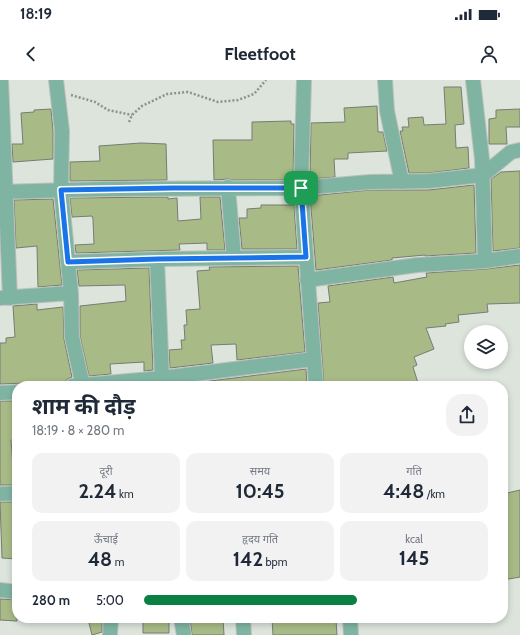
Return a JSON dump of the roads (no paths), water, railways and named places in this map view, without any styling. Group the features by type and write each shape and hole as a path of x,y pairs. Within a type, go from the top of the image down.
{"street":[{"path":"1,80 5,298 71,293"},
{"path":"56,80 62,131 61,190 71,293 72,337 78,381"},
{"path":"304,80 301,188 316,381"},
{"path":"385,80 387,111 402,182"},
{"path":"473,80 483,175 485,261"},
{"path":"3,192 228,187 301,188 370,182 429,181 483,175 511,152 520,150"},
{"path":"228,187 234,258"},
{"path":"307,280 417,265 485,261 520,256"},
{"path":"68,262 306,257"},
{"path":"158,259 162,381"},
{"path":"169,381 314,359"},
{"path":"0,393 12,392"},
{"path":"0,494 12,493"},
{"path":"0,590 12,591"},
{"path":"109,634 110,623"},
{"path":"182,623 184,635"},
{"path":"243,623 244,635"},
{"path":"350,623 351,635"}]}
